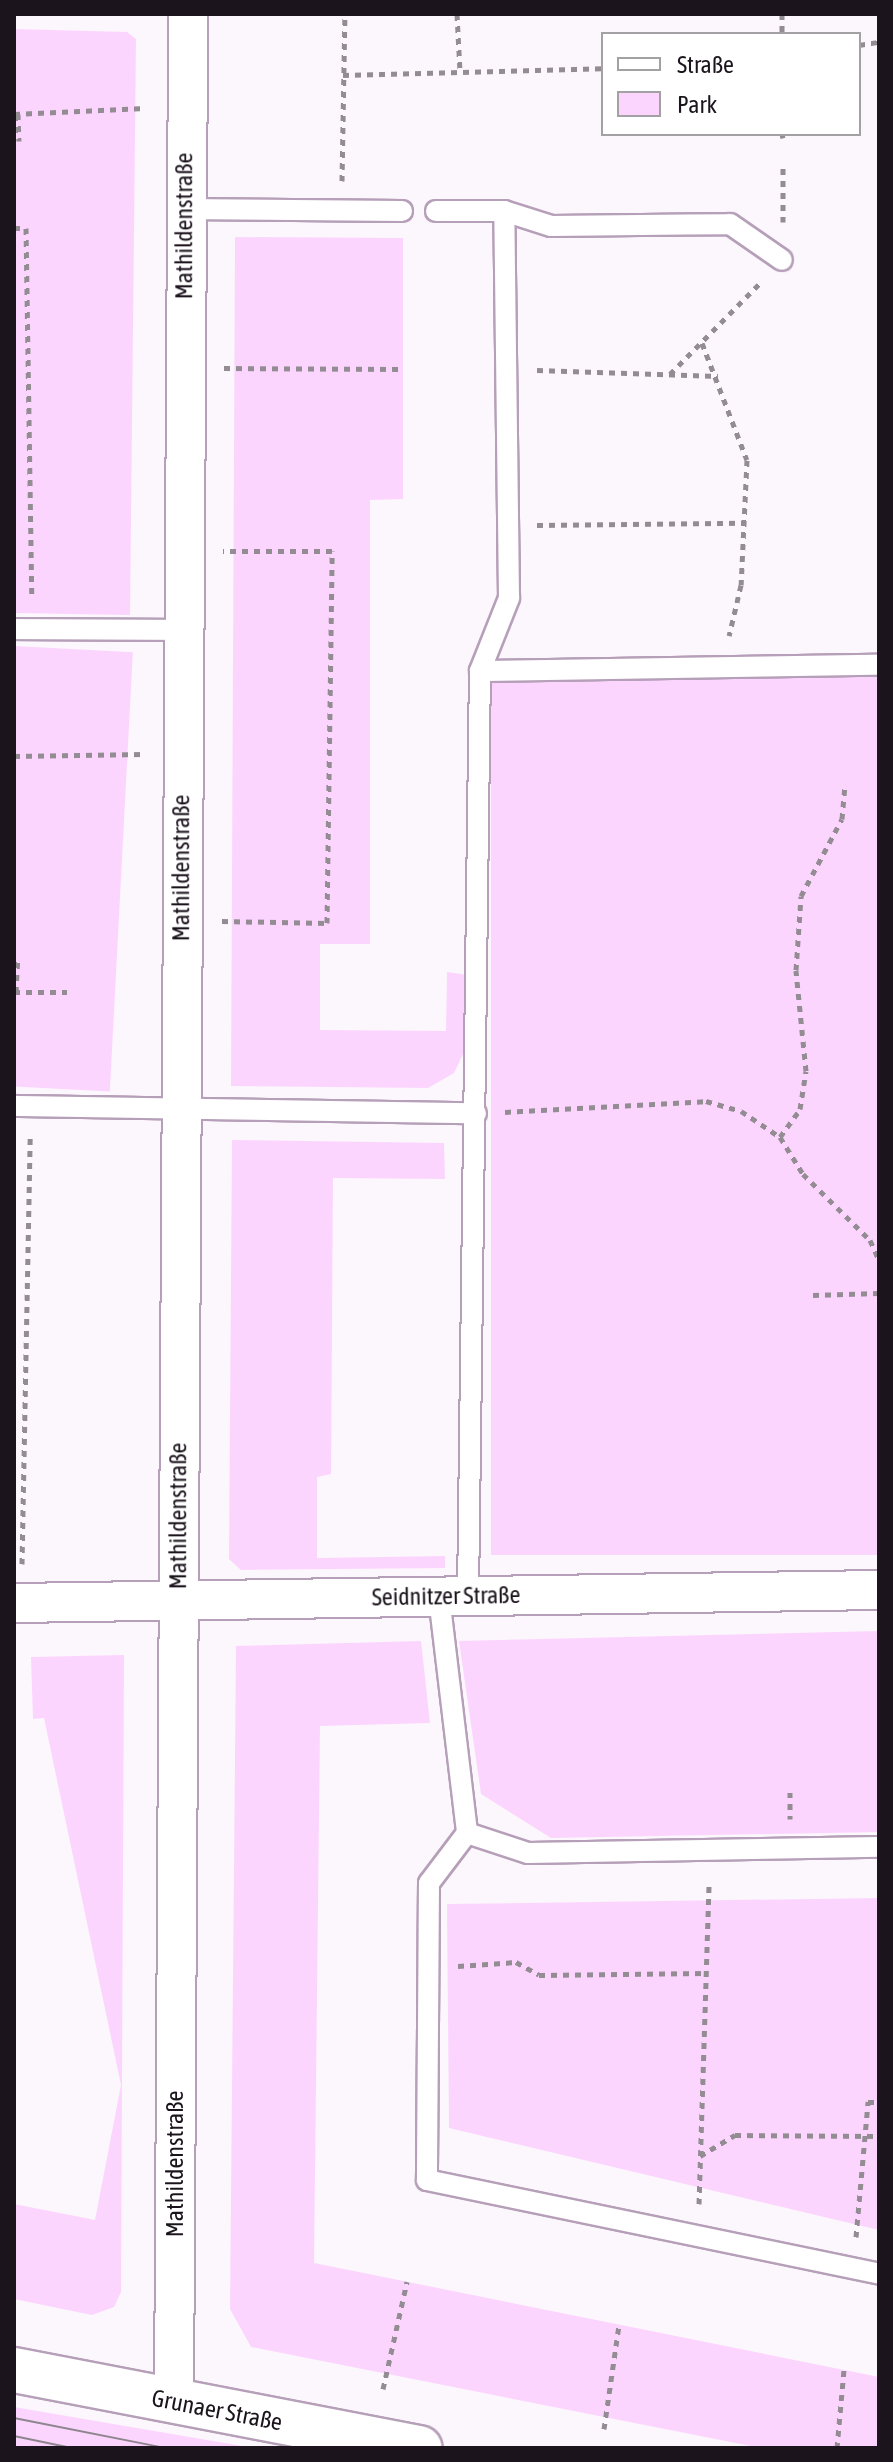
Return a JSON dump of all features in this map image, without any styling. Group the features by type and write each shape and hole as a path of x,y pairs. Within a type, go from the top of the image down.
{"main road":[{"name":"Grunaer Straße","path":"14,2370 420,2448"}],"street":[{"name":"Mathildenstraße","path":"174,2401 183,368 188,14"},
{"name":"Seidnitzer Straße","path":"18,1588 178,1601 879,1590"}],"lane":[{"path":"184,209 402,211"},
{"path":"436,211 504,211 551,226 730,224 782,260"},
{"path":"504,211 509,598 480,671 476,1113 454,1596 467,1833 429,1883 425,1968 427,2180 879,2274"},
{"path":"23,629 182,630"},
{"path":"480,671 879,665"},
{"path":"22,1106 476,1113"},
{"path":"467,1833 528,1853 879,1847"}],"path":[{"path":"342,210 345,14"},
{"path":"457,14 460,72"},
{"path":"343,75 601,68"},
{"path":"19,141 16,114 145,108"},
{"path":"670,374 782,260 783,167"},
{"path":"14,228 26,228 23,629"},
{"path":"702,343 718,376 747,460 741,585 722,668"},
{"path":"183,368 403,369"},
{"path":"504,369 718,376"},
{"path":"508,526 744,523"},
{"path":"181,921 327,923 332,551 182,552"},
{"path":"14,756 145,754"},
{"path":"780,1137 800,1109 806,1071 796,970 801,896 842,819 845,784"},
{"path":"18,957 15,992 67,992"},
{"path":"476,1113 706,1101 741,1111 780,1137 803,1174 870,1240 879,1260"},
{"path":"18,1588 22,1106"},
{"path":"813,1295 879,1293"},
{"path":"699,2237 709,1849"},
{"path":"425,1968 516,1962 539,1975 706,1973"},
{"path":"852,2269 868,2102 879,2102"},
{"path":"700,2156 735,2135 879,2136"},
{"path":"383,2389 407,2282"},
{"path":"604,2429 619,2325"},
{"path":"837,2448 844,2370"}],"green space":[{"path":"14,29 127,32 136,39 130,615 14,613"},
{"path":"235,237 403,238 403,499 370,500 370,944 320,944 320,1030 446,1031 447,972 468,975 465,1050 454,1073 428,1088 231,1086"},
{"path":"14,646 133,652 110,1092 14,1087"},
{"path":"491,677 879,677 879,1555 491,1555"},
{"path":"232,1140 444,1143 445,1179 333,1178 331,1474 317,1477 317,1558 445,1556 445,1568 241,1570 229,1559"},
{"path":"879,1631 879,1832 551,1838 481,1794 459,1641"},
{"path":"421,1641 430,1723 320,1726 314,2263 879,2377 879,2448 761,2448 251,2347 230,2309 236,1646"},
{"path":"124,1655 121,2292 114,2307 92,2315 14,2299 14,2204 95,2220 121,2085 44,1718 33,1719 31,1657"},
{"path":"879,1898 879,2230 449,2128 447,1904"},
{"path":"14,2407 254,2448 14,2448"}],"tram line":[{"path":"14,2418 166,2448"},
{"path":"14,2436 72,2448"}]}
